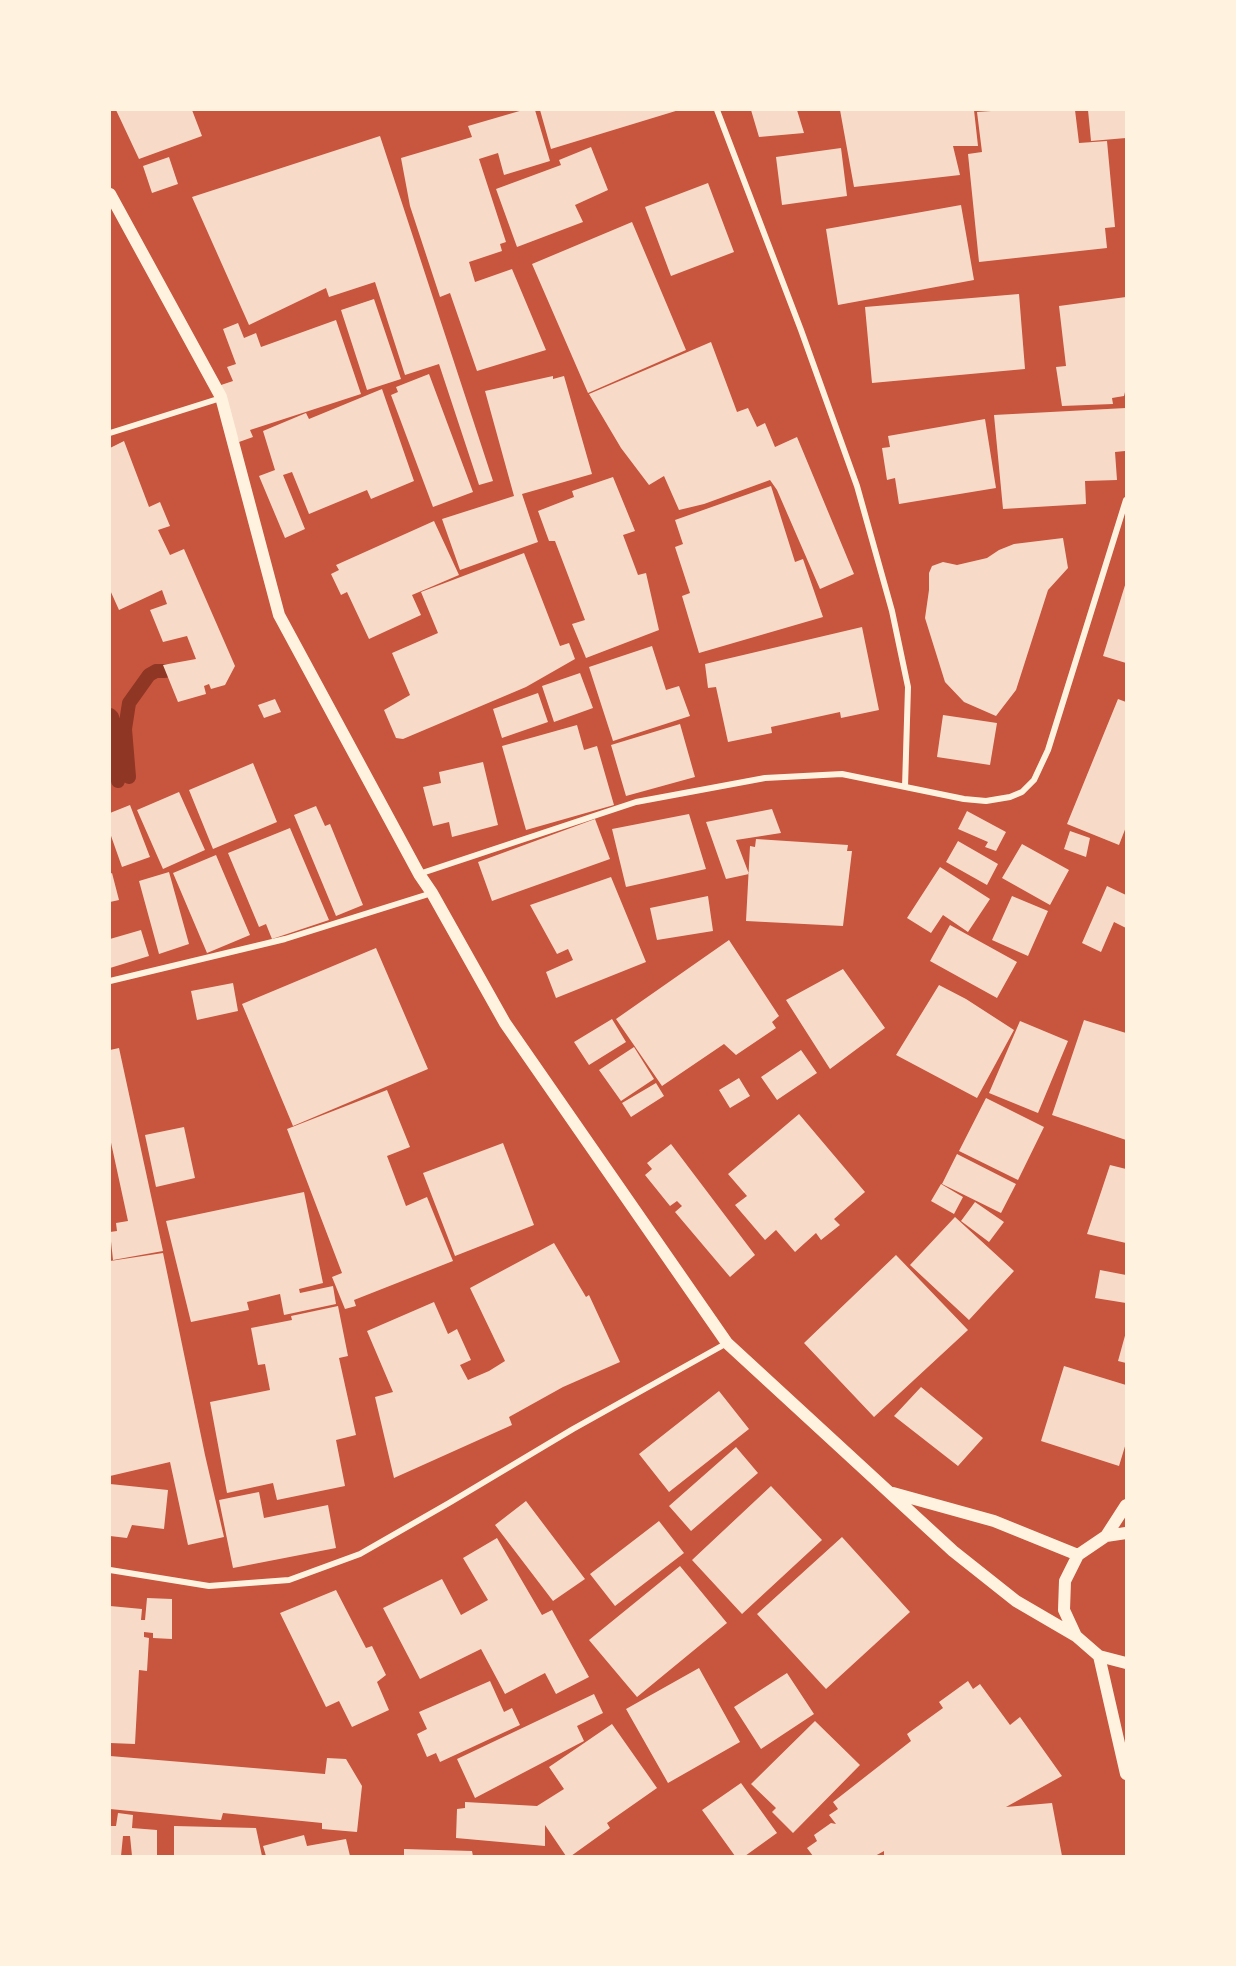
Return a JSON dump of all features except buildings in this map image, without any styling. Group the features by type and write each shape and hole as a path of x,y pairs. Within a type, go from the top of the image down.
{"main road":[{"path":"110,194 221,397 279,615 419,874 432,892 505,1023 727,1343 953,1551 1016,1601 1076,1636 1099,1656 1126,1663"},
{"path":"889,1492 994,1521 1078,1555"},
{"path":"1076,1636 1065,1610 1065,1581 1078,1555 1106,1536 1126,1505"},
{"path":"1106,1536 1126,1533"},
{"path":"1099,1656 1126,1774"}],"street":[{"path":"717,110 801,330 853,475 886,588 908,687 905,787"},
{"path":"110,433 221,397"},
{"path":"419,874 636,802 753,780 842,774 986,801 1010,797 1022,792 1034,780 1048,750 1126,500"},
{"path":"110,981 285,939 432,892"},
{"path":"110,1570 209,1586 289,1580 360,1554 573,1429 727,1343"}],"waterway":[{"path":"129,777 125,729 129,703 149,675 156,671 165,671"},
{"path":"110,715 115,729 118,781"}]}
